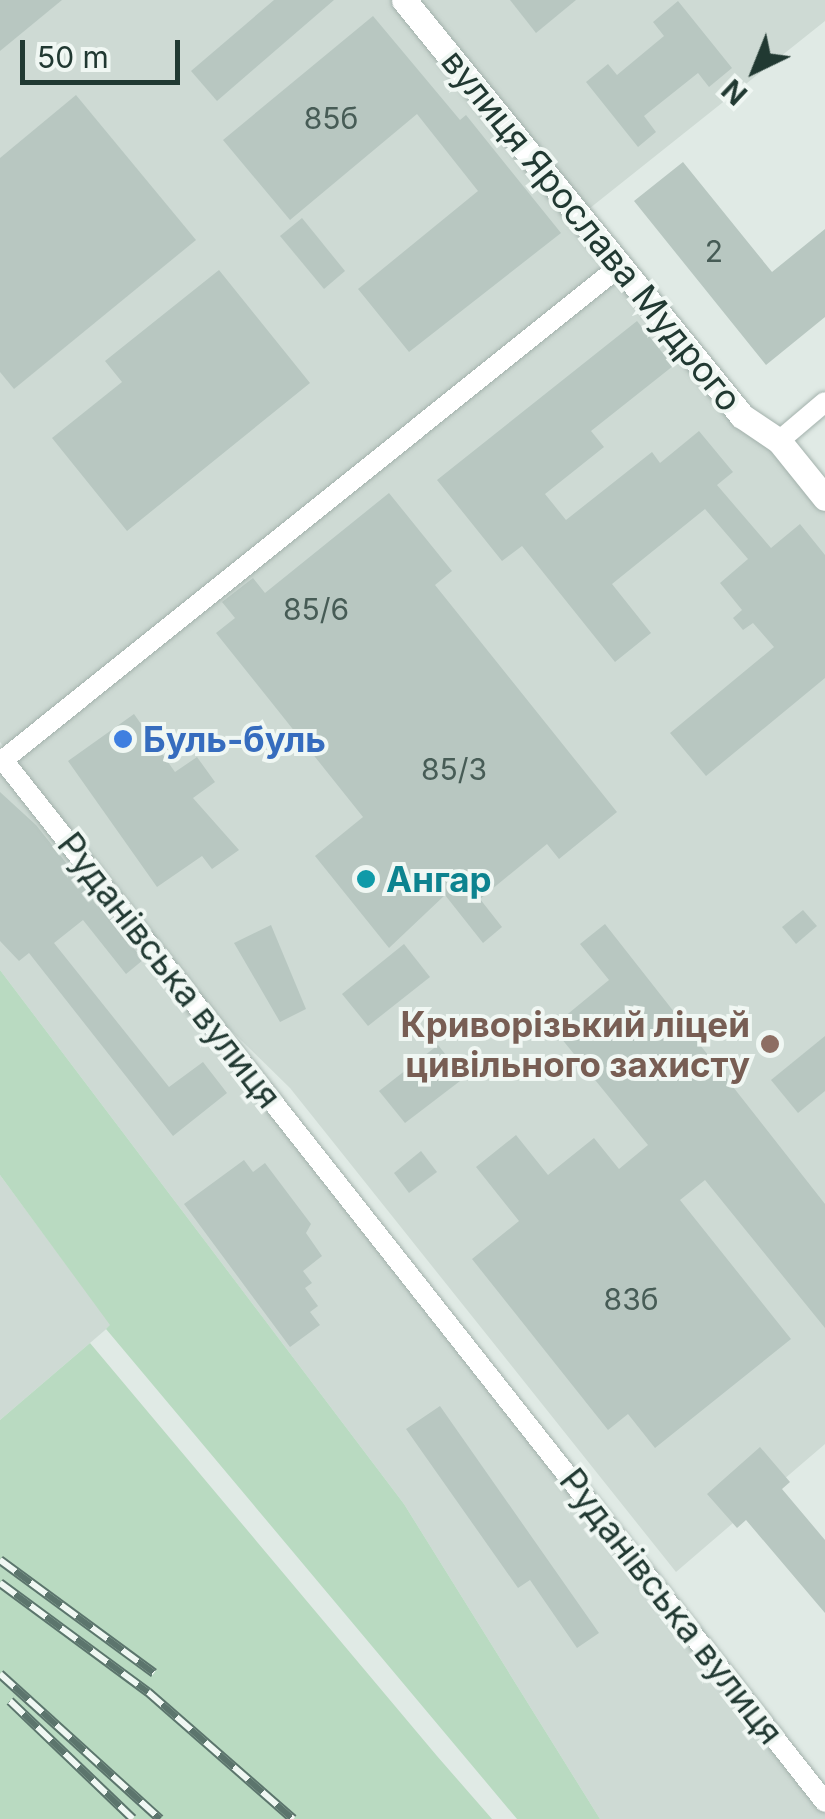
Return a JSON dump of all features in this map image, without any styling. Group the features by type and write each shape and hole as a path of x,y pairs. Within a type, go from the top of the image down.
{"street":[{"name":"вулиця Ярослава Мудрого","path":"404,0 742,416 778,441 825,498"},
{"name":"Руданівська вулиця","path":"620,266 2,758 825,1802"},
{"path":"778,441 825,402"}],"shaded area":[{"path":"0,0 825,0 825,21 580,216 825,498 825,1444 676,1572 290,1088 201,1001 0,742"},
{"path":"0,772 825,1813 825,1819 600,1819 404,1504 0,970"},
{"path":"0,1175 111,1325 0,1420"}],"green space":[{"path":"0,970 404,1504 600,1819 517,1819 106,1329 110,1325 0,1175"},
{"path":"90,1343 492,1819 0,1819 0,1420"}],"building":[{"path":"0,0 62,0 0,51"},
{"path":"274,0 334,0 217,101 191,71"},
{"path":"510,0 576,0 536,33"},
{"path":"678,1 732,68 709,87 698,73 644,116 656,132 638,147 586,82 608,64 617,75 664,36 653,22"},
{"path":"373,16 460,120 466,115 561,233 409,352 358,289 478,191 417,114 290,220 223,140"},
{"path":"76,95 196,240 14,389 0,372 0,158"},
{"path":"683,162 772,272 825,229 825,317 766,365 634,201"},
{"path":"302,218 345,271 324,289 280,236"},
{"path":"219,270 310,383 127,531 52,438 122,382 105,361"},
{"path":"637,321 673,366 591,431 604,447 545,494 566,520 652,452 660,463 699,431 733,472 717,485 771,548 800,524 825,555 825,678 706,776 670,733 774,647 753,623 743,630 733,618 742,610 720,583 748,559 705,509 612,584 651,633 615,662 522,546 502,561 437,480"},
{"path":"389,493 452,571 435,585 617,812 559,859 547,844 480,899 502,927 483,943 445,895 389,948 315,856 363,817 216,633 235,618 222,602 253,578 265,593"},
{"path":"134,714 175,772 197,757 215,782 193,798 239,850 212,869 202,856 157,887 68,761"},
{"path":"0,792 36,825 143,960 126,974 83,920 54,943 169,1087 203,1062 227,1093 173,1136 29,953 19,961 0,941"},
{"path":"803,910 817,926 796,944 782,927"},
{"path":"605,924 825,1204 825,1328 705,1180 680,1200 791,1339 655,1448 628,1414 608,1430 472,1259 519,1221 476,1167 516,1135 548,1175 594,1138 619,1169 648,1145 552,1027 609,980 580,944"},
{"path":"271,925 306,1009 280,1022 234,943"},
{"path":"404,944 430,977 368,1026 342,994"},
{"path":"825,1036 825,1091 798,1113 771,1080"},
{"path":"438,1045 464,1078 405,1123 379,1091"},
{"path":"421,1151 437,1172 409,1193 394,1173"},
{"path":"244,1160 253,1172 265,1163 311,1224 306,1233 322,1256 303,1271 312,1283 305,1288 318,1306 310,1312 320,1325 290,1347 184,1204"},
{"path":"440,1406 599,1633 577,1648 530,1580 518,1588 406,1429"},
{"path":"760,1447 790,1482 782,1489 825,1540 825,1613 746,1520 737,1528 707,1494"}],"railway":[{"path":"0,1560 154,1673"},
{"path":"0,1583 148,1692 293,1819"},
{"path":"0,1674 160,1819"},
{"path":"10,1701 133,1819"}],"place":[{"name":"Буль-буль","path":"123,739"},
{"name":"Ангар","path":"366,879"},
{"name":"Криворізький ліцей цивільного захисту","path":"770,1044"}]}
